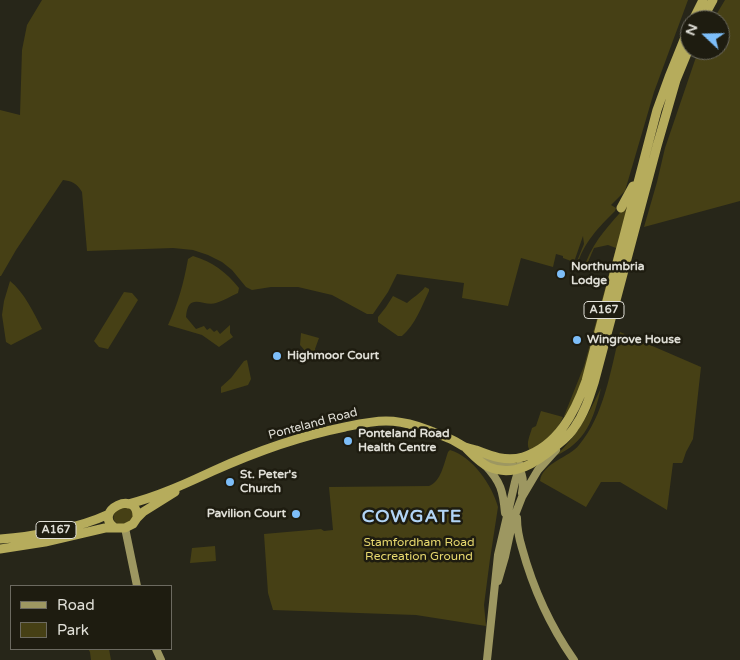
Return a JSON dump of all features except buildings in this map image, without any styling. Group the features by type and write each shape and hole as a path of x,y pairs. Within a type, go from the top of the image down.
{"highway":[{"name":"A167","path":"522,457 538,451 552,440 566,423 579,400 590,366 657,110 680,50"},
{"name":"A167","path":"485,465 498,470 512,470 530,466 568,436 578,422 590,397 656,146 676,80 684,60"},
{"path":"621,208 640,172"},
{"name":"Ponteland Road","path":"128,504 197,479 247,456 289,441 330,430 373,422 396,422 419,427 493,457 502,459 522,457"},
{"name":"Ponteland Road","path":"466,447 485,465"},
{"name":"Ponteland Road","path":"137,518 151,507 197,479"},
{"name":"A167","path":"0,539 42,533 87,523 109,514 115,506 123,503 128,504"},
{"path":"128,504 137,511 137,518"},
{"path":"109,514 110,523 115,528"},
{"name":"A167","path":"0,549 45,542 105,528 125,528 133,524 137,518"}],"main road":[{"name":"A167","path":"487,660 496,564 522,497 538,470 568,436"},
{"name":"A167","path":"476,450 487,461 499,465 511,465 519,469"},
{"name":"A167","path":"495,590 502,568 506,518 522,457"},
{"path":"485,465 499,483 506,518"},
{"path":"519,469 523,475 522,497"},
{"path":"518,507 517,523 520,544 532,580 562,642 574,660"},
{"path":"125,528 136,585"},
{"path":"505,542 516,540 520,544"},
{"path":"505,542 524,556"}],"green space":[{"path":"42,0 688,0 684,10 680,10 680,22 654,92 625,191 611,205 616,208 615,211 587,243 577,266 575,266 584,244 583,236 573,265 571,261 556,254 553,267 521,258 508,306 462,298 464,283 397,274 388,292 373,314 367,314 332,295 298,287 271,287 252,290 246,287 232,270 222,262 193,250 173,248 87,251 82,192 74,183 63,180 0,276 0,110 20,115 22,50 27,25"},
{"path":"725,0 740,0 740,201 644,227 665,148 695,60 730,60 730,10 719,10"},
{"path":"629,205 583,381 566,417 564,416 584,366 616,248 608,245 594,248 588,262 586,262 599,239 609,225"},
{"path":"193,256 219,268 239,288 238,293 221,301 211,304 193,302 187,309 186,317 196,329 204,326 207,330 210,328 214,332 217,330 220,334 230,325 230,333 233,337 219,347 202,335 168,325 180,293 188,259"},
{"path":"10,281 24,297 42,329 11,345 6,342 2,315"},
{"path":"425,287 429,291 421,309 407,332 402,336 398,336 378,322 378,317 393,296 407,303"},
{"path":"124,292 132,293 138,300 108,349 99,347 94,341"},
{"path":"620,332 701,367 693,439 682,463 673,463 667,510 620,482 601,482 586,507 540,481 546,469 579,445 595,420 606,392"},
{"path":"301,333 319,338 315,349 316,353 308,354 300,345"},
{"path":"247,360 251,379 248,385 221,393 221,387"},
{"path":"601,388 592,419 581,437 566,451 555,456 576,433"},
{"path":"541,411 563,417 550,436 530,450 528,444 529,436 532,428 536,426"},
{"name":"Stamfordham Road Recreation Ground","path":"450,450 474,465 486,481 498,507 484,605 486,626 416,615 273,610 268,593 264,534 321,529 324,531 333,530 329,487 429,486 439,476"},
{"path":"129,507 134,515 130,523 119,525 116,523 114,515 117,509"},
{"path":"215,546 216,561 190,563 192,548"},
{"path":"89,650 109,650 111,660 91,660"}],"place":[{"name":"Northumbria Lodge","path":"561,274"},
{"name":"Wingrove House","path":"577,340"},
{"name":"Highmoor Court","path":"277,356"},
{"name":"Ponteland Road Health Centre","path":"348,441"},
{"name":"St. Peter's Church","path":"230,482"},
{"name":"Pavilion Court","path":"296,514"}],"district":[{"name":"COWGATE","path":"412,517"}]}
